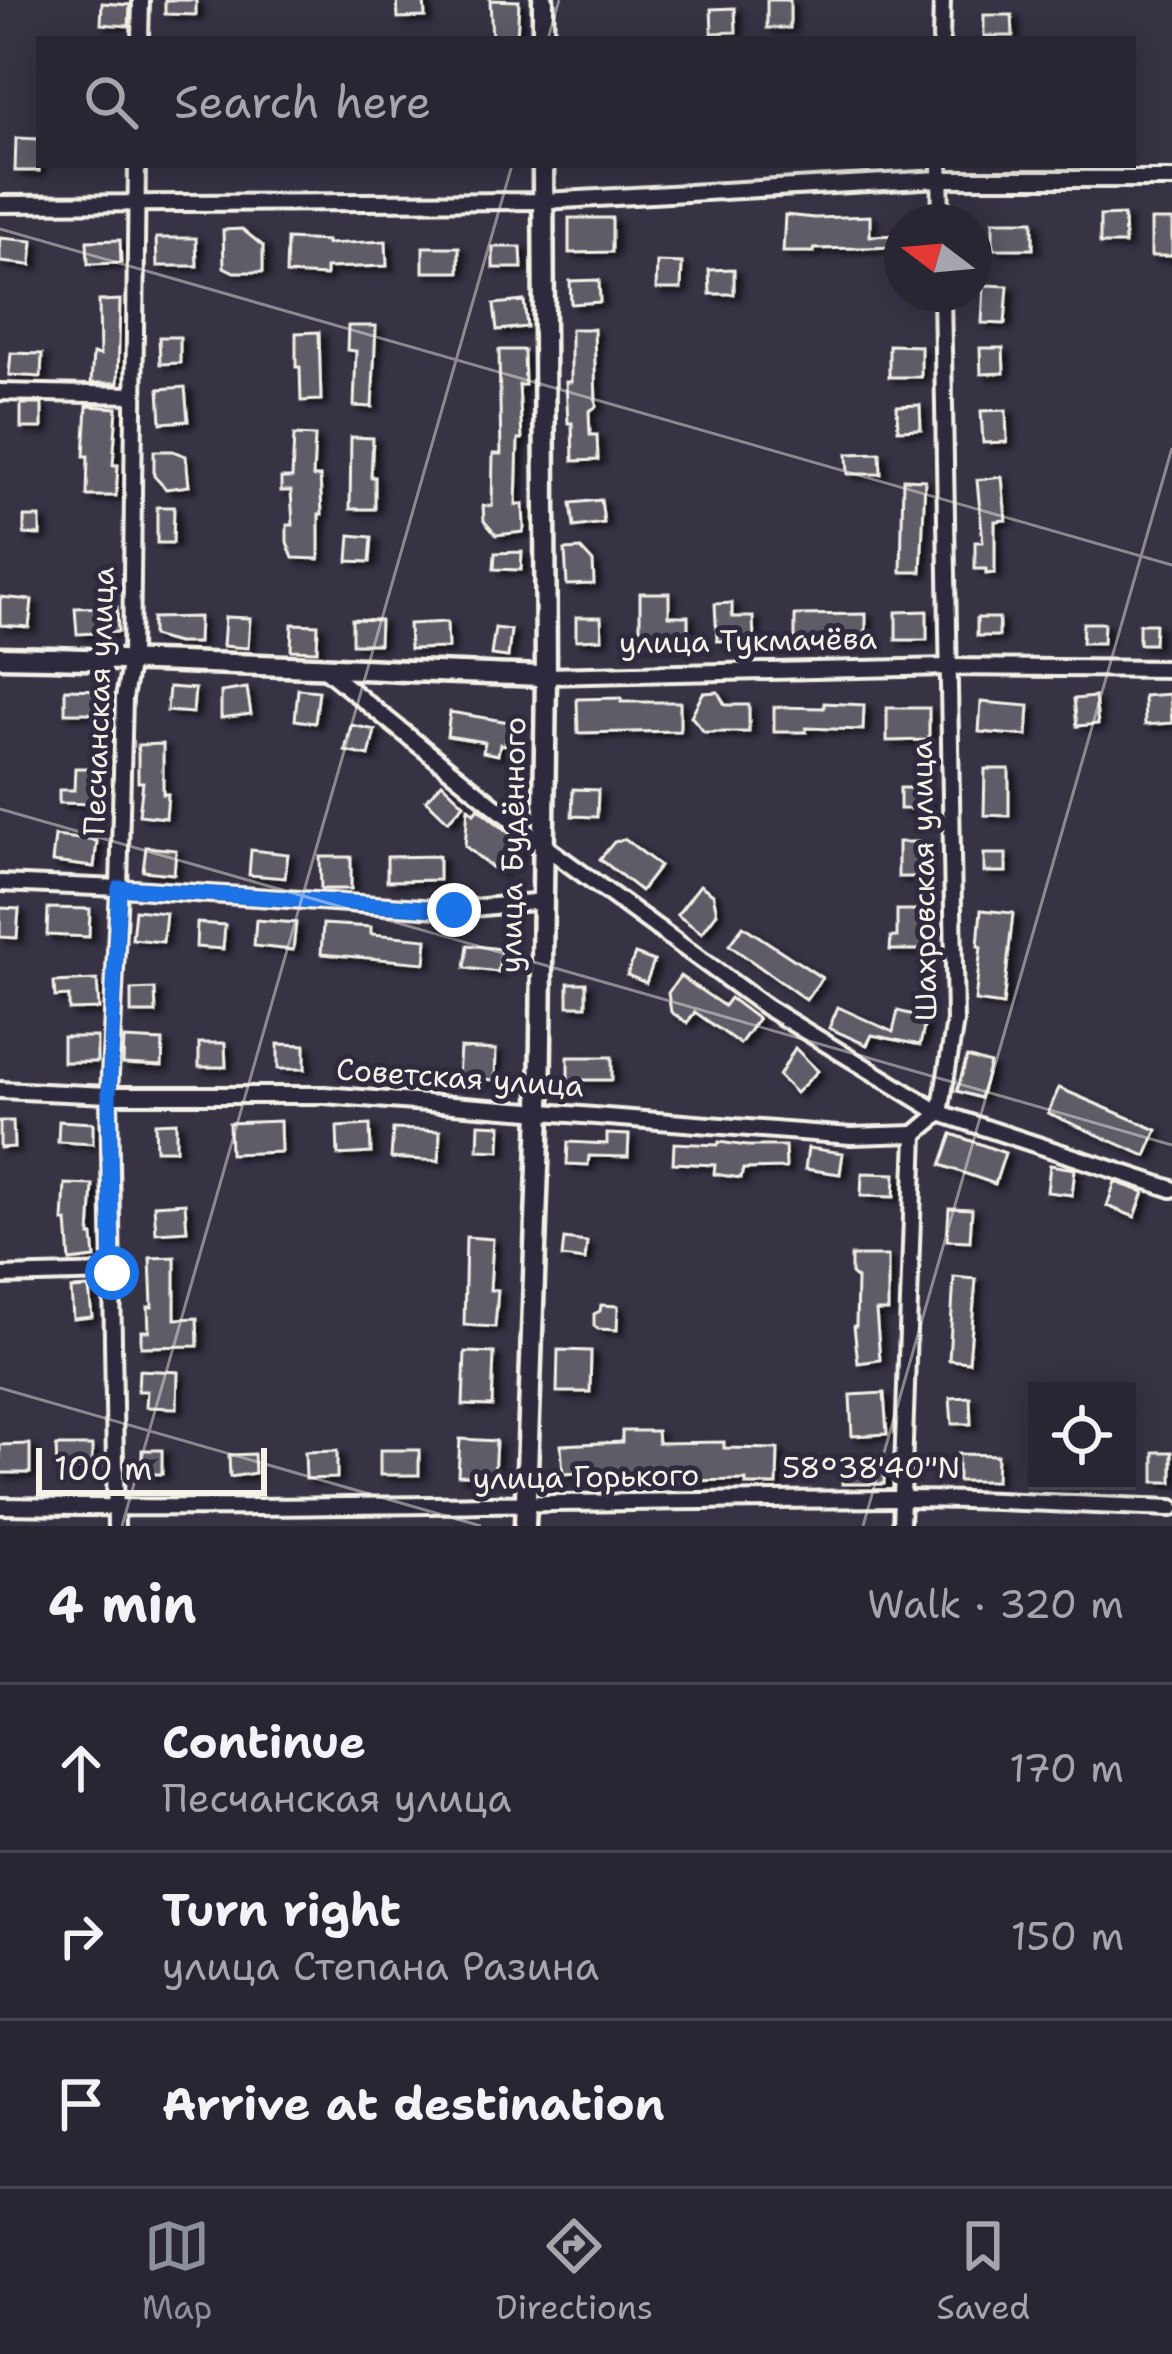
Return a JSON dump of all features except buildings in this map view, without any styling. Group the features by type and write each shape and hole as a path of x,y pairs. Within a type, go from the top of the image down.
{"street":[{"path":"140,36 141,0"},
{"path":"543,0 543,36"},
{"path":"941,36 942,0"},
{"name":"Песчанская улица","path":"116,1526 109,1095 124,698 130,659 136,168"},
{"name":"улица Будённого","path":"525,1526 540,1111 546,676 543,168"},
{"path":"0,204 544,201 940,172 1172,179"},
{"path":"940,172 941,204"},
{"name":"Шахровская улица","path":"940,1113 956,1021 942,312"},
{"path":"0,392 133,395"},
{"name":"улица Тукмачёва","path":"0,657 546,676 948,667 1172,669"},
{"path":"326,670 543,845 766,1007 940,1113 1172,1189"},
{"path":"0,883 454,910 543,901"},
{"name":"Советская улица","path":"0,1090 324,1096 851,1136 915,1134"},
{"path":"901,1526 915,1134 940,1113"},
{"path":"0,1276 112,1273"},
{"name":"улица Горького","path":"0,1506 904,1499 1172,1508"}],"route":[{"path":"112,1273 109,1095 119,888 454,910"}]}
